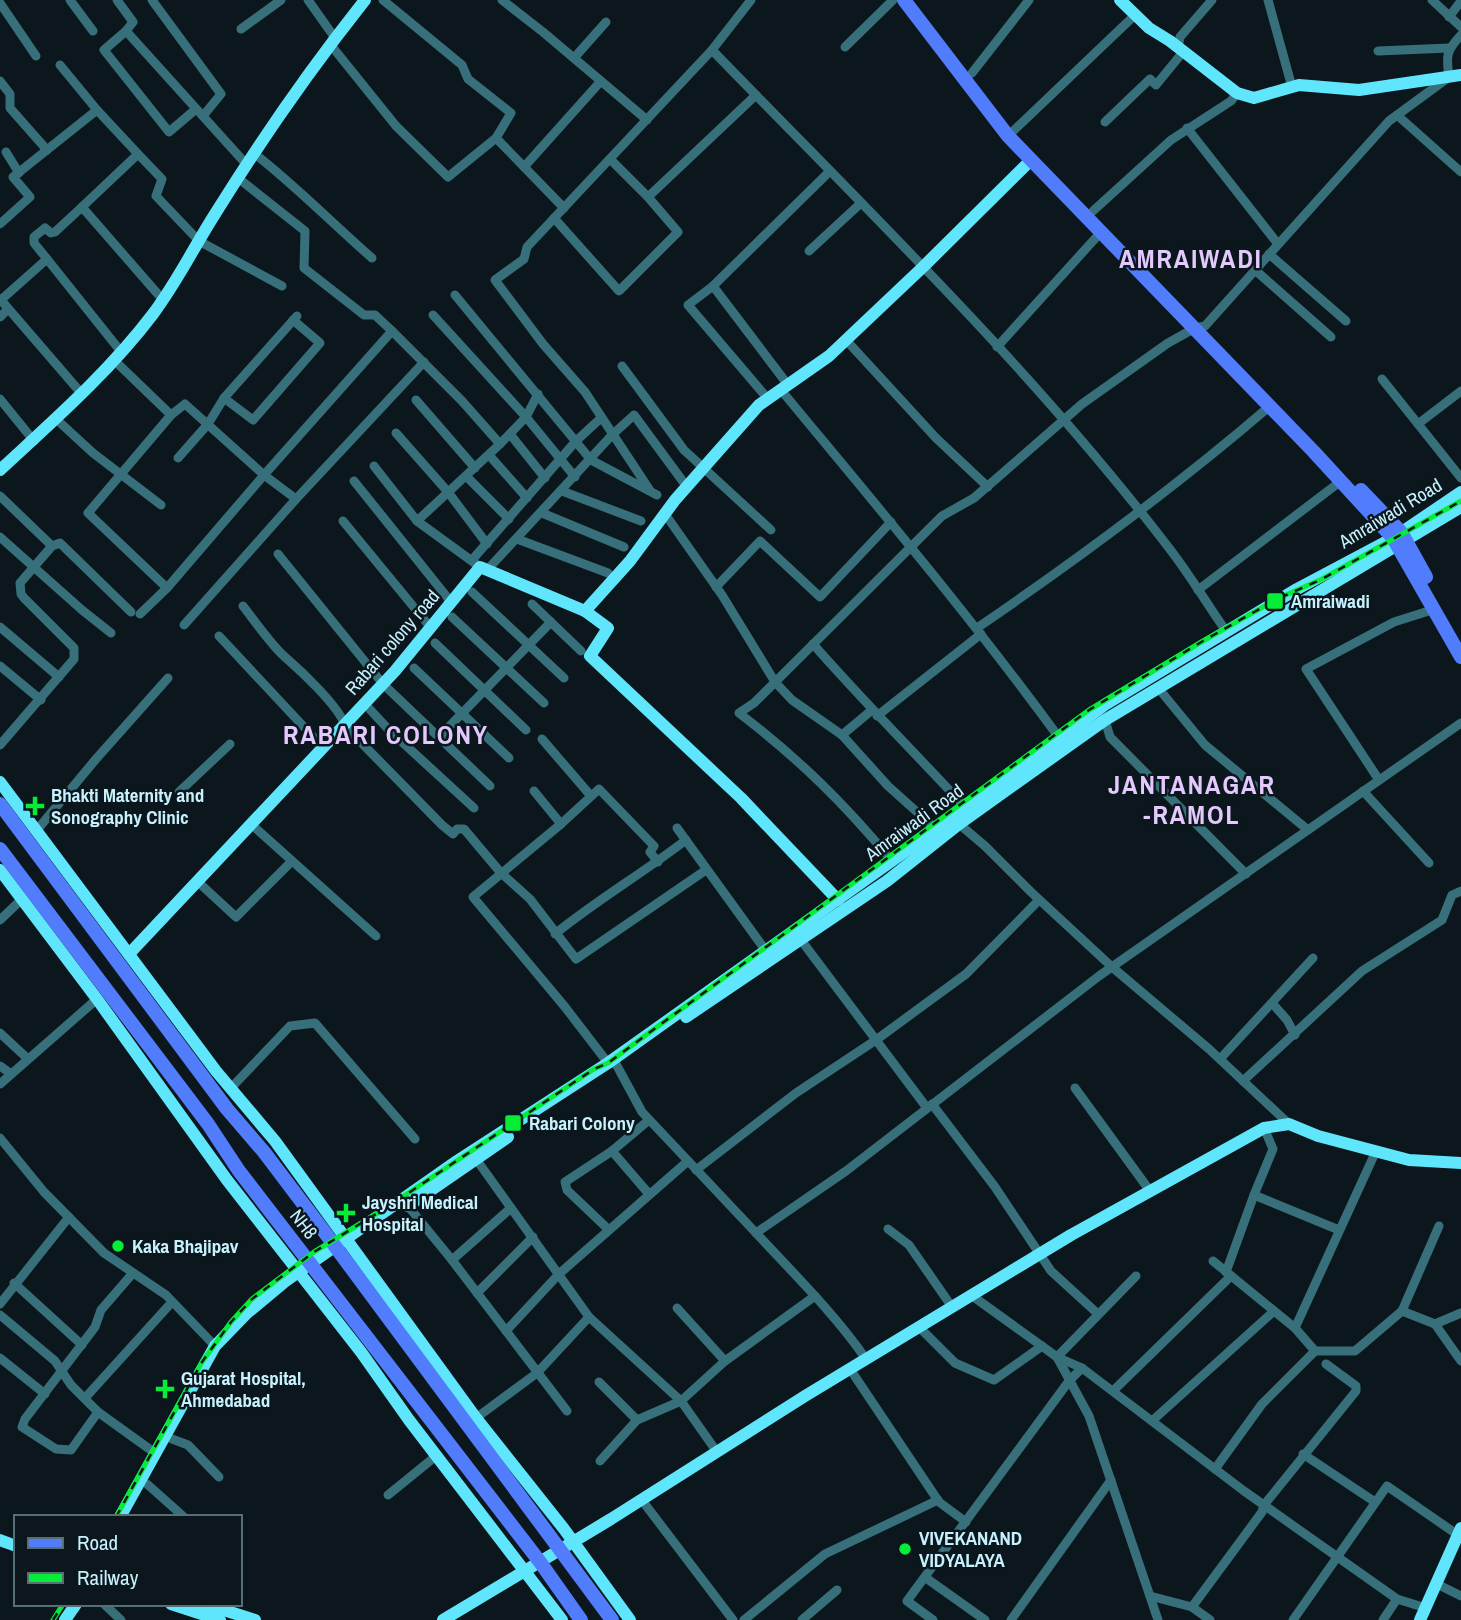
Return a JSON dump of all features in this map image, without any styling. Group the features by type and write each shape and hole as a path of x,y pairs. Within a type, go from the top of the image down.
{"main road":[{"path":"904,0 1031,160 1200,327 1270,406 1399,539 1461,657"},
{"path":"916,0 972,73 1011,133 1093,211 1399,539 1461,643"},
{"name":"NH8","path":"0,804 227,1109 339,1242 567,1546 612,1620"},
{"name":"NH8","path":"0,849 307,1271 540,1562 581,1620"}],"street":[{"path":"70,0 93,31"},
{"path":"117,0 133,22 104,50 169,132 200,112 221,94 152,0"},
{"path":"241,29 281,0"},
{"path":"308,0 333,41 396,126 448,177 496,138 511,113 468,79 462,65 383,0"},
{"path":"0,470 119,357 163,300 310,70 365,0"},
{"path":"502,0 646,120"},
{"path":"513,8 520,0"},
{"path":"454,295 592,460 653,492 585,392 543,344 495,279 524,259 527,247 712,50 751,0"},
{"path":"845,47 893,0"},
{"path":"972,73 1029,0"},
{"path":"1120,0 1149,28 1237,93 1254,98 1299,85 1359,90 1455,76"},
{"path":"1105,122 1150,79 1156,85 1180,50 1180,37 1212,0"},
{"path":"1268,0 1292,87"},
{"path":"1432,0 1461,27"},
{"path":"1449,17 1461,1"},
{"path":"0,3 36,56"},
{"path":"1011,133 1135,15"},
{"path":"574,58 606,22"},
{"path":"126,31 200,112 251,159 295,186 324,216 372,258"},
{"path":"1455,76 1447,65 1449,48 1461,35"},
{"path":"1378,51 1449,48"},
{"path":"712,50 923,267 1065,419 1170,550 1226,631"},
{"path":"60,65 97,110 162,179 156,196 199,241 282,286"},
{"path":"892,861 852,813 789,752 739,713 754,703 942,516 988,487 1082,404 1168,343 1200,327 1389,121 1455,76"},
{"path":"0,80 10,94 10,108 47,150"},
{"path":"524,167 601,81"},
{"path":"1093,211 1171,140 1231,101 1237,93"},
{"path":"648,197 756,95"},
{"path":"0,223 30,197 13,177 97,110"},
{"path":"1397,115 1461,173"},
{"path":"1187,128 1278,244"},
{"path":"496,138 564,208"},
{"path":"6,152 19,173"},
{"path":"138,154 55,233 45,229 34,237 34,243 119,357 171,415"},
{"path":"554,218 619,291 678,232 610,159"},
{"path":"586,611 630,561 687,487 760,405 829,356 1031,160"},
{"path":"768,399 688,305 713,286 830,171"},
{"path":"239,178 304,231 304,268 364,315 375,315 424,362 500,444"},
{"path":"809,251 861,203"},
{"path":"82,207 163,300"},
{"path":"997,347 1101,232"},
{"path":"1269,254 1346,321"},
{"path":"47,259 0,300 81,393"},
{"path":"1255,270 1332,337"},
{"path":"713,286 784,388 979,631 1060,739"},
{"path":"0,317 8,309"},
{"path":"433,315 526,417 575,477"},
{"path":"178,458 208,425 224,398 295,318 320,343 253,420 224,398"},
{"path":"0,745 74,659 74,648 21,594 20,583 52,546 60,543 135,613 167,587 392,331"},
{"path":"846,340 936,438 988,487"},
{"path":"184,625 296,499 424,362"},
{"path":"622,366 702,470 731,492 771,530"},
{"path":"1382,379 1461,478"},
{"path":"1418,424 1461,391"},
{"path":"417,521 510,434 526,417 538,394"},
{"path":"0,399 34,440"},
{"path":"416,400 475,468"},
{"path":"167,587 88,513 171,415 185,404 264,475 296,499"},
{"path":"842,735 875,713 1225,445 1270,406"},
{"path":"480,565 517,538 592,460 612,435 634,415 687,487"},
{"path":"480,565 487,544 576,441 601,418"},
{"path":"56,419 93,453 161,505"},
{"path":"396,433 448,492 487,544"},
{"path":"510,434 545,478"},
{"path":"489,455 527,498"},
{"path":"374,466 417,521 480,565 586,611 608,628 590,656 741,798 838,900"},
{"path":"466,476 509,519"},
{"path":"354,481 452,602"},
{"path":"1198,590 1341,481"},
{"path":"562,491 641,520"},
{"name":"Amraiwadi Road","path":"404,1204 457,1161 612,1063 766,951 797,936 838,900 1106,704 1297,589 1399,539 1461,492"},
{"path":"0,496 52,546"},
{"path":"129,1515 223,1348 250,1318 339,1242 476,1159 797,936 887,881 959,824 1105,720 1399,539 1461,507"},
{"path":"542,513 624,547"},
{"path":"665,514 716,587 775,682 792,700 842,735 888,786 936,829"},
{"path":"343,521 431,628"},
{"path":"716,587 760,541 820,597 891,522"},
{"path":"0,537 111,633"},
{"path":"517,538 608,573"},
{"path":"278,554 383,684 490,786"},
{"name":"Rabari colony road","path":"129,954 383,684 480,565"},
{"path":"472,592 564,678"},
{"path":"532,604 581,651"},
{"path":"243,606 284,656 335,709 345,726 442,825 453,834 457,829 464,830 501,873 530,899 576,960 706,870"},
{"path":"1379,780 1306,669 1394,622 1435,609"},
{"path":"452,617 544,704"},
{"path":"439,737 551,622"},
{"path":"0,627 59,677"},
{"path":"219,636 318,742 321,750"},
{"path":"435,643 526,730"},
{"path":"813,644 966,808"},
{"path":"0,666 41,700"},
{"path":"414,668 509,758"},
{"path":"37,830 168,678"},
{"path":"1159,689 1205,745 1308,830"},
{"path":"364,703 389,730 474,808"},
{"path":"1105,720 1110,737 1246,874"},
{"path":"756,1233 846,1171 1112,967 1461,723"},
{"path":"542,739 591,796"},
{"path":"179,792 230,744"},
{"path":"0,782 230,1089 275,1141 339,1242 476,1418 567,1546 630,1620"},
{"path":"658,862 650,852 654,846 598,789 561,824 473,897 612,1063 642,1112 815,1296 866,1359"},
{"path":"534,791 561,824"},
{"path":"1363,791 1429,863"},
{"path":"251,824 376,936"},
{"path":"959,824 1112,967 1220,1059 1289,1124 1318,1136 1409,1160 1461,1163"},
{"path":"677,828 766,951"},
{"path":"555,934 587,908 658,862 686,840"},
{"path":"197,881 236,917 292,861"},
{"path":"0,870 227,1180 307,1271 436,1456 562,1620"},
{"path":"1243,1081 1362,971 1442,920 1452,895 1461,891"},
{"path":"0,920 22,899"},
{"path":"696,1170 796,1093 876,1040 966,974 1039,900"},
{"path":"797,936 876,1040 995,1187 1051,1271 1098,1314"},
{"path":"1220,1059 1313,958"},
{"path":"0,1084 97,999"},
{"path":"1272,1003 1287,1020 1295,1035"},
{"path":"230,1089 290,1026 315,1023 415,1139"},
{"path":"0,1033 28,1059"},
{"path":"0,1066 11,1074"},
{"path":"1075,1087 1150,1191"},
{"path":"609,1230 565,1186 569,1177 612,1151 649,1120"},
{"path":"443,1620 1039,1254 1264,1128 1289,1124"},
{"path":"1113,1391 1229,1274 1254,1195 1273,1149 1264,1128"},
{"path":"0,1138 44,1192 104,1253 172,1302 215,1346"},
{"path":"612,1151 649,1194"},
{"path":"1295,1328 1376,1151"},
{"path":"476,1159 590,1317 681,1401 717,1452"},
{"path":"506,1331 559,1274 688,1161"},
{"path":"1254,1195 1339,1230"},
{"path":"404,1204 452,1260 568,1411"},
{"path":"452,1260 511,1208"},
{"path":"0,1304 69,1217"},
{"path":"1215,1469 1262,1404 1315,1351 1355,1351 1402,1311 1439,1226"},
{"path":"888,1229 909,1245 952,1307"},
{"path":"477,1293 533,1237"},
{"path":"1213,1261 1295,1328 1315,1351"},
{"path":"121,1515 215,1346 246,1314 307,1271"},
{"path":"98,1412 71,1450 56,1449 22,1427 25,1419 95,1327 101,1310 132,1273"},
{"path":"1057,1357 1136,1276"},
{"path":"14,1283 82,1345"},
{"path":"971,1295 1057,1357 1082,1368 1264,1505 1337,1557 1397,1599 1423,1614 1460,1532 1387,1486 1376,1503 1337,1557 1293,1620"},
{"path":"600,1461 637,1420 681,1401 725,1361 815,1296"},
{"path":"85,1398 172,1302"},
{"path":"677,1308 725,1361"},
{"path":"1152,1421 1274,1311"},
{"path":"1402,1311 1434,1324 1461,1361"},
{"path":"1434,1324 1461,1312"},
{"path":"0,1315 55,1361 61,1374 98,1412 155,1453"},
{"path":"476,1418 537,1373 590,1317"},
{"path":"919,1327 955,1363 994,1380 1042,1346"},
{"path":"1057,1357 1089,1416 1158,1620"},
{"path":"0,1358 45,1394"},
{"path":"1192,1607 1262,1512 1264,1505 1303,1454 1315,1445 1357,1389 1326,1364"},
{"path":"933,1620 907,1601 1069,1381 1082,1368"},
{"path":"850,1369 938,1500 966,1522"},
{"path":"599,1382 637,1420"},
{"path":"172,1439 188,1445 219,1478"},
{"path":"1303,1454 1376,1503"},
{"path":"388,1495 436,1456"},
{"path":"1011,1620 1111,1480"},
{"path":"147,1484 182,1515"},
{"path":"641,1499 733,1620"},
{"path":"744,1620 825,1554 938,1500"},
{"path":"926,1578 985,1620"},
{"path":"1437,1584 1461,1596"},
{"path":"802,1620 837,1590"},
{"path":"1150,1596 1192,1607 1210,1620"},
{"path":"1383,1620 1397,1599"},
{"path":"106,1606 121,1620"},
{"path":"177,1606 220,1620"},
{"path":"211,1606 256,1620"}],"railway":[{"path":"117,1515 202,1362 231,1322 252,1299 314,1252 389,1206 594,1069 608,1063 1089,710 1277,599 1322,579 1461,501"},
{"path":"53,1620 62,1606"}],"place":[{"name":"Amraiwadi","path":"1275,601"},
{"name":"Bhakti Maternity and Sonography Clinic","path":"35,806"},
{"name":"Rabari Colony","path":"513,1123"},
{"name":"Jayshri Medical Hospital","path":"346,1213"},
{"name":"Kaka Bhajipav","path":"118,1246"},
{"name":"Gujarat Hospital, Ahmedabad","path":"165,1389"},
{"name":"VIVEKANAND VIDYALAYA","path":"905,1549"}],"district":[{"name":"AMRAIWADI","path":"1191,259"},
{"name":"RABARI COLONY","path":"386,735"},
{"name":"JANTANAGAR -RAMOL","path":"1192,800"}]}
